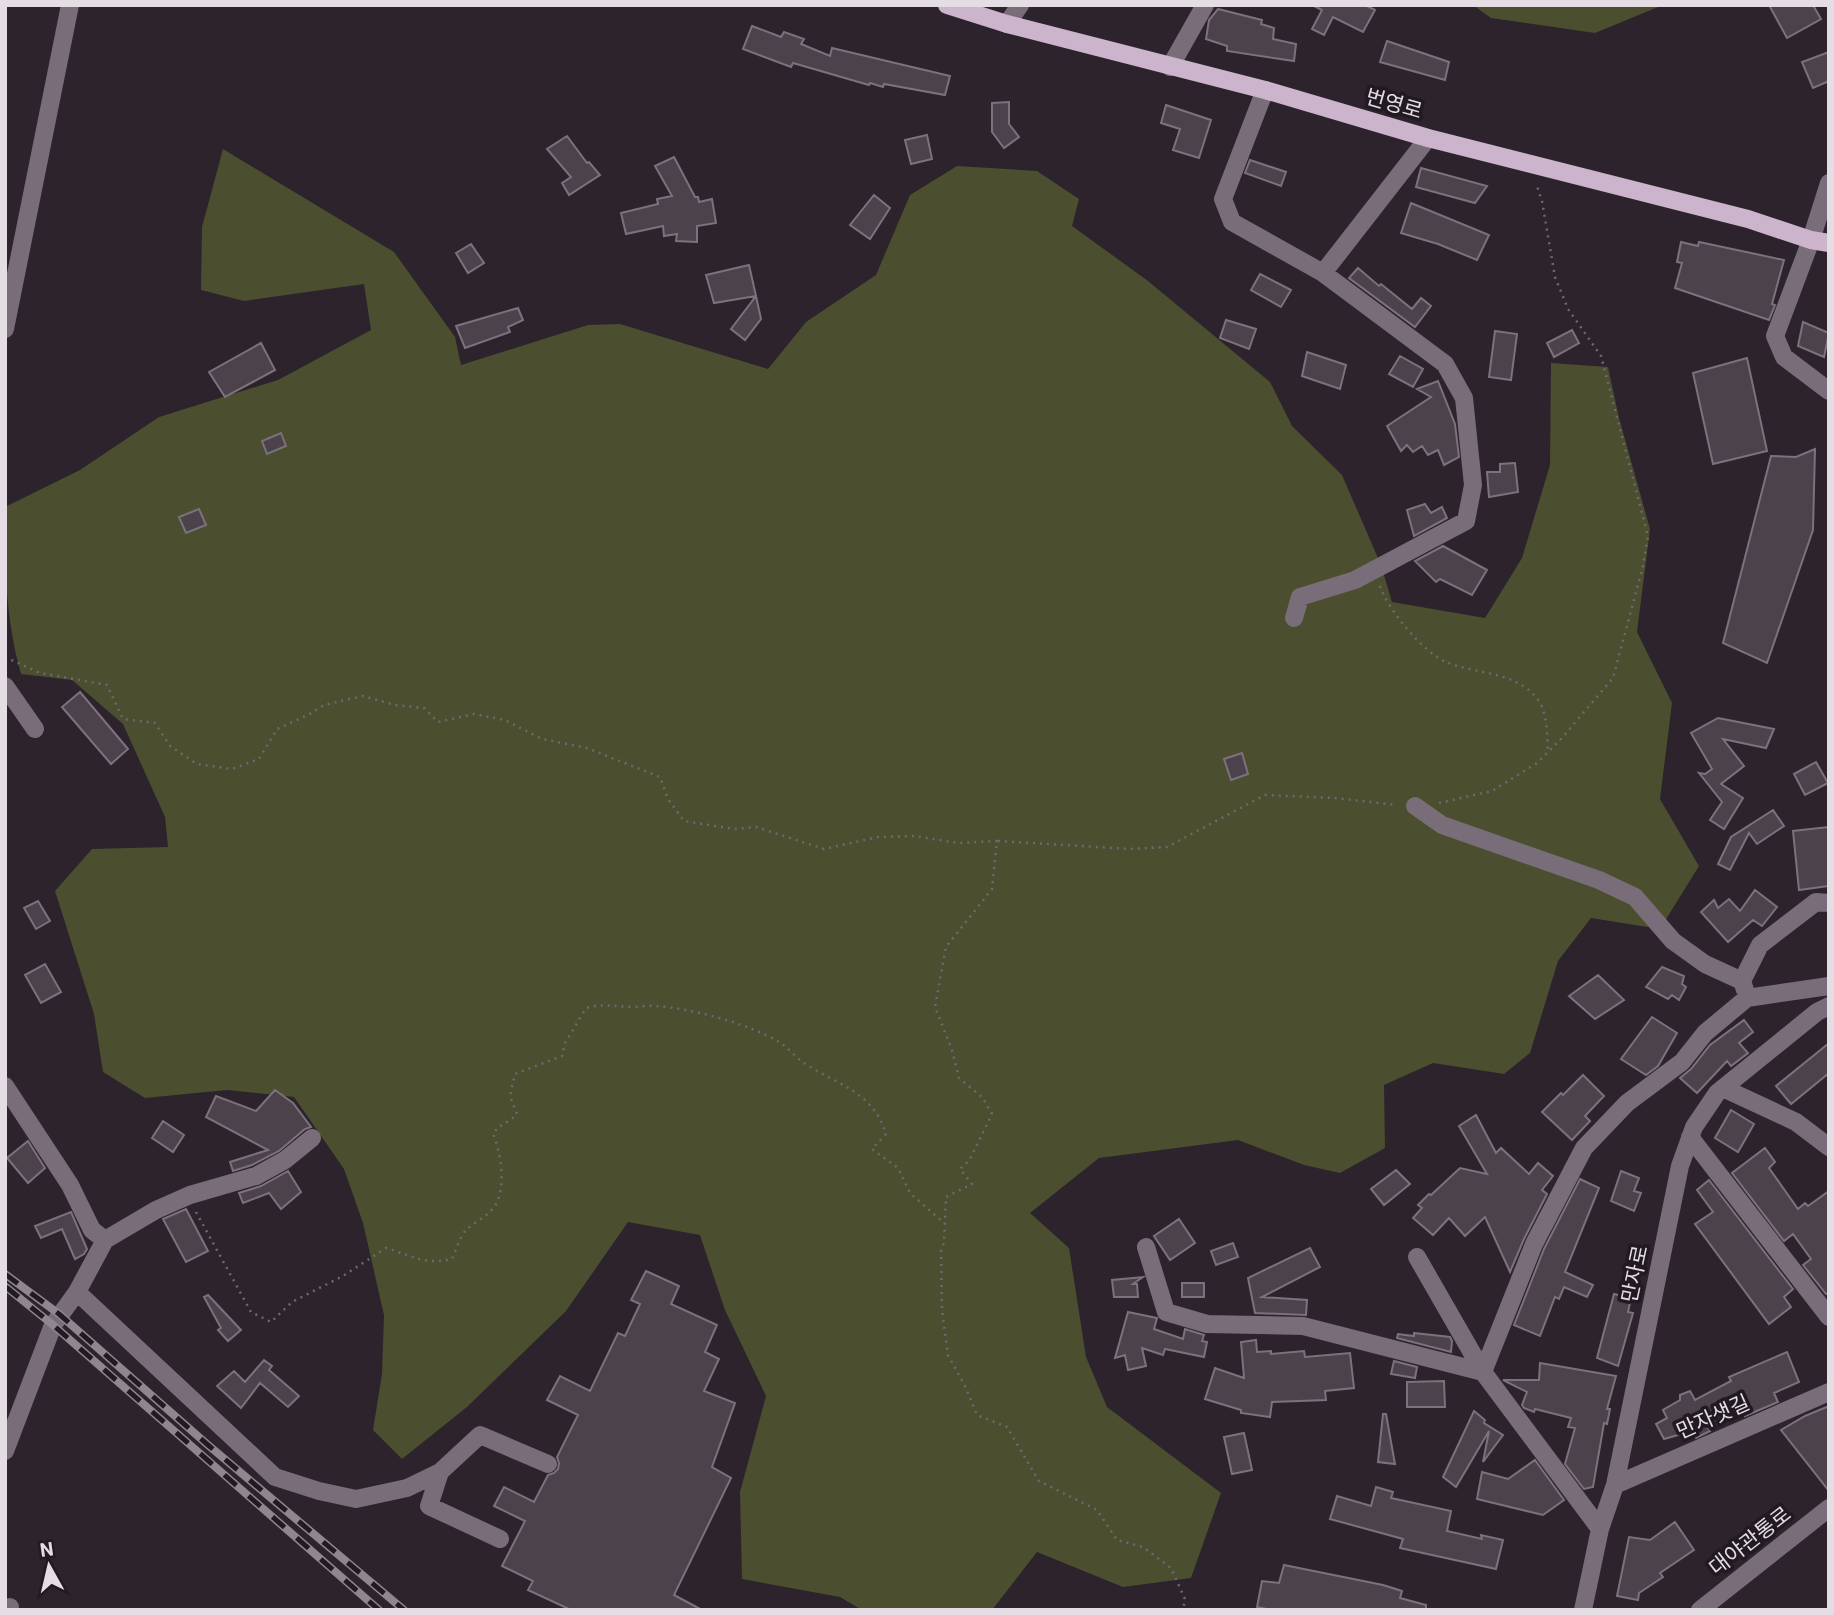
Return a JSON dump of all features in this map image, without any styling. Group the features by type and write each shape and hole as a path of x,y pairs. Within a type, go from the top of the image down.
{"main road":[{"name":"번영로","path":"947,5 1007,24 1265,90 1428,138 1748,219 1820,241"}],"street":[{"path":"5,329 70,5"},
{"path":"1007,24 1020,5"},
{"path":"1170,66 1205,5"},
{"path":"1265,90 1223,199 1232,222 1323,273 1446,364 1464,398 1473,485 1466,521 1355,580 1300,597 1294,618"},
{"path":"1323,273 1428,138"},
{"path":"1829,183 1820,241 1775,336 1784,357 1829,391"},
{"path":"5,686 35,729"},
{"path":"1416,806 1442,825 1599,880 1634,897 1673,941 1745,989 1829,986"},
{"path":"1483,1372 1534,1244 1584,1148 1627,1103 1682,1062 1745,989 1760,945 1816,901 1829,903"},
{"name":"만자로","path":"1583,1610 1600,1530 1615,1485 1680,1166 1694,1126 1717,1093 1807,1019 1829,1006"},
{"path":"5,1086 70,1185 92,1230 105,1240"},
{"path":"1723,1088 1796,1122 1829,1147"},
{"path":"1690,1137 1827,1310"},
{"path":"5,1451 53,1325 77,1292 105,1240 156,1210 190,1195 256,1176 285,1160 312,1138"},
{"path":"1146,1247 1166,1312 1207,1324 1303,1326 1483,1372"},
{"path":"1417,1257 1483,1372 1600,1530"},
{"path":"77,1292 275,1476 319,1491 356,1499 407,1488 440,1472 480,1435 548,1464"},
{"name":"만자샛길","path":"1615,1485 1829,1392"},
{"path":"440,1472 429,1506 500,1539"},
{"name":"대야관통로","path":"1700,1610 1829,1508"}],"path":[{"path":"5,657 40,673 107,685 123,719 155,723 170,746 197,764 214,768 232,769 260,759 277,729 324,705 363,696 395,705 424,708 438,722 474,714 505,720 542,739 587,748 660,777 668,799 684,821 734,829 756,827 824,849 878,837 914,836 958,843 997,841 1130,849 1167,848 1265,795 1336,798 1416,806 1492,791 1517,777 1548,752 1613,678 1643,566 1648,536 1601,356 1568,309 1555,277 1542,201 1529,163"},
{"path":"1375,569 1383,595 1399,622 1443,661 1514,679 1536,697 1546,722 1548,752"},
{"path":"997,841 992,889 946,947 935,1007 952,1050 959,1078 983,1098 992,1114 969,1161 960,1169 972,1184 946,1197 944,1243 941,1250 942,1310 948,1356 977,1415 1007,1427 1039,1481 1097,1510 1117,1539 1143,1547 1171,1568 1185,1599 1183,1610"},
{"path":"190,1195 194,1209 251,1312 271,1322 292,1301 343,1276 386,1248 423,1262 452,1259 466,1230 482,1220 496,1204 500,1190 500,1171 498,1147 493,1134 499,1125 510,1121 517,1114 510,1096 515,1074 562,1056 565,1043 586,1008 599,1004 655,1006 704,1015 748,1029 779,1042 803,1062 848,1086 869,1103 881,1118 886,1134 873,1149 898,1168 910,1194 945,1224"}],"green space":[{"path":"1473,5 1663,5 1595,33 1491,18"},
{"path":"223,149 394,252 455,337 461,365 588,325 620,324 768,369 806,322 876,275 910,195 957,166 1037,171 1079,199 1072,226 1148,281 1270,382 1292,426 1342,475 1381,565 1392,602 1485,618 1522,558 1550,465 1551,363 1608,367 1619,418 1650,529 1637,632 1672,703 1660,799 1699,866 1660,929 1591,918 1558,961 1530,1053 1504,1074 1433,1063 1384,1085 1385,1148 1340,1173 1304,1165 1238,1140 1099,1158 1030,1213 1069,1248 1086,1357 1107,1407 1221,1493 1191,1578 1123,1587 1037,1552 992,1610 862,1610 840,1597 742,1579 740,1492 766,1396 725,1310 700,1235 628,1222 566,1311 467,1407 402,1459 373,1430 382,1374 384,1315 363,1223 344,1169 294,1097 227,1090 145,1098 103,1072 94,1014 55,891 92,849 168,847 165,817 123,724 72,680 21,674 9,611 5,507 80,470 159,417 278,380 371,330 364,284 244,301 201,290 202,227"}],"building":[{"path":"1312,5 1365,5 1375,10 1363,32 1333,17 1324,35 1312,29 1322,10"},
{"path":"1769,5 1813,5 1821,19 1787,38"},
{"path":"1218,9 1262,20 1261,24 1274,28 1273,39 1296,44 1294,61 1227,51 1227,46 1206,39 1209,20"},
{"path":"752,26 781,37 784,32 804,39 801,44 830,56 832,48 950,76 945,95 884,84 883,87 870,83 869,85 793,63 791,67 743,49"},
{"path":"1387,41 1449,62 1445,80 1380,62"},
{"path":"1829,52 1829,81 1813,88 1802,62"},
{"path":"1009,102 1009,124 1019,137 1004,148 992,132 992,103"},
{"path":"1166,105 1211,120 1199,158 1173,150 1180,129 1161,123"},
{"path":"927,135 932,159 911,164 905,140"},
{"path":"567,136 587,163 600,175 569,195 562,183 571,177 547,149"},
{"path":"674,157 699,202 712,199 716,223 697,226 697,242 676,241 677,234 664,236 663,226 626,234 621,213 658,204 657,199 672,196 655,166"},
{"path":"1250,160 1286,172 1281,186 1245,173"},
{"path":"1421,168 1487,186 1475,203 1416,187"},
{"path":"874,195 890,208 870,239 850,225"},
{"path":"1411,203 1489,235 1477,260 1401,233"},
{"path":"1681,242 1698,246 1699,242 1784,260 1772,304 1775,305 1769,320 1675,288 1682,263 1677,262"},
{"path":"471,244 484,263 468,273 456,253"},
{"path":"749,265 756,296 714,303 706,275"},
{"path":"1358,268 1412,309 1421,298 1431,306 1415,327 1349,278"},
{"path":"1260,274 1291,290 1281,307 1251,290"},
{"path":"756,296 761,319 745,340 731,329"},
{"path":"518,308 523,320 508,327 510,332 465,348 456,326"},
{"path":"1226,320 1256,329 1249,349 1220,338"},
{"path":"1803,322 1829,333 1824,357 1798,346"},
{"path":"1572,330 1579,343 1554,357 1547,343"},
{"path":"1495,331 1517,334 1511,380 1489,377"},
{"path":"261,343 275,370 225,397 209,372"},
{"path":"1307,352 1346,365 1340,389 1302,376"},
{"path":"1400,356 1423,369 1413,387 1389,374"},
{"path":"1747,358 1767,451 1713,464 1693,373"},
{"path":"1438,381 1455,424 1459,457 1444,465 1438,450 1428,455 1422,446 1413,452 1407,445 1401,451 1387,426 1431,397 1417,389"},
{"path":"281,433 286,446 267,454 262,441"},
{"path":"1815,449 1813,530 1767,663 1723,643 1771,456 1796,457"},
{"path":"1515,463 1518,492 1489,497 1487,472 1500,472 1500,464"},
{"path":"1425,504 1431,513 1442,507 1447,518 1414,536 1407,510"},
{"path":"199,509 206,525 186,533 179,517"},
{"path":"1443,546 1487,570 1472,595 1440,579 1436,582 1415,561"},
{"path":"80,692 128,749 111,764 62,707"},
{"path":"1718,718 1774,729 1766,748 1723,739 1744,766 1721,784 1743,798 1724,829 1710,820 1722,802 1699,773 1705,774 1712,769 1691,733"},
{"path":"1242,753 1248,774 1231,780 1224,759"},
{"path":"1816,762 1828,783 1805,795 1794,774"},
{"path":"1773,810 1784,826 1757,844 1749,833 1730,870 1718,864 1731,837"},
{"path":"1828,827 1829,886 1799,890 1793,831"},
{"path":"1755,890 1777,907 1762,926 1753,920 1728,942 1701,912 1714,900 1718,908 1729,899 1740,911"},
{"path":"38,901 50,921 36,929 24,908"},
{"path":"45,964 61,992 41,1003 25,975"},
{"path":"1662,967 1684,976 1682,984 1686,987 1679,1000 1672,995 1668,999 1646,987"},
{"path":"1598,975 1624,1000 1595,1019 1569,996"},
{"path":"1652,1017 1677,1033 1658,1066 1646,1075 1621,1059"},
{"path":"1744,1020 1753,1032 1739,1043 1748,1053 1731,1066 1727,1061 1697,1093 1680,1078 1710,1045"},
{"path":"1829,1043 1829,1073 1791,1104 1776,1086"},
{"path":"1583,1075 1604,1096 1585,1116 1590,1121 1572,1140 1542,1112"},
{"path":"275,1090 293,1103 311,1127 279,1151 233,1171 230,1162 268,1150 206,1117 216,1096 256,1111"},
{"path":"1731,1110 1754,1124 1738,1152 1715,1138"},
{"path":"1476,1115 1496,1153 1501,1148 1529,1174 1538,1163 1553,1176 1542,1190 1547,1194 1510,1272 1485,1217 1465,1236 1449,1218 1433,1235 1413,1218 1422,1208 1418,1205 1460,1168 1487,1174 1459,1126"},
{"path":"163,1121 184,1135 173,1152 152,1138"},
{"path":"28,1141 45,1168 28,1183 7,1158"},
{"path":"1765,1148 1775,1162 1769,1168 1798,1209 1805,1203 1808,1206 1829,1191 1829,1292 1826,1294 1803,1265 1811,1259 1793,1234 1784,1241 1732,1173"},
{"path":"1396,1170 1410,1184 1384,1205 1371,1189"},
{"path":"288,1171 301,1192 281,1209 269,1193 243,1203 239,1193 261,1186"},
{"path":"1621,1171 1639,1178 1634,1191 1641,1193 1634,1211 1611,1201"},
{"path":"1580,1179 1599,1188 1565,1272 1593,1285 1587,1297 1564,1287 1559,1299 1555,1297 1540,1336 1514,1325 1544,1249"},
{"path":"1709,1180 1793,1289 1784,1297 1791,1307 1769,1324 1695,1224 1713,1212 1697,1190"},
{"path":"186,1209 208,1251 186,1262 163,1219"},
{"path":"71,1212 87,1249 75,1259 62,1229 41,1238 35,1226"},
{"path":"1179,1219 1195,1243 1170,1260 1154,1236"},
{"path":"1233,1243 1238,1257 1216,1265 1211,1251"},
{"path":"1310,1248 1320,1267 1262,1297 1307,1300 1306,1315 1255,1313 1248,1278"},
{"path":"646,1271 679,1286 671,1304 717,1325 705,1352 719,1359 704,1391 735,1403 712,1467 731,1478 674,1595 702,1610 571,1610 528,1590 533,1581 502,1566 525,1521 494,1506 504,1487 534,1502 548,1475 558,1469 557,1457 578,1415 547,1400 560,1376 590,1391 618,1333 625,1336 640,1304 631,1300"},
{"path":"1143,1277 1133,1284 1137,1284 1138,1297 1114,1297 1112,1280"},
{"path":"1182,1283 1204,1283 1204,1297 1182,1297"},
{"path":"1614,1294 1631,1298 1628,1312 1633,1313 1618,1366 1597,1358"},
{"path":"208,1295 241,1330 228,1341 218,1330 221,1328 204,1297"},
{"path":"1128,1312 1157,1318 1154,1329 1183,1339 1185,1329 1204,1335 1202,1341 1207,1342 1204,1357 1165,1349 1163,1355 1142,1348 1146,1366 1128,1370 1125,1355 1115,1358"},
{"path":"1414,1333 1450,1337 1451,1352 1397,1338 1398,1334 1414,1336"},
{"path":"1256,1340 1257,1352 1271,1351 1271,1354 1304,1351 1305,1357 1350,1353 1354,1388 1325,1391 1326,1400 1272,1402 1270,1417 1241,1413 1241,1410 1205,1399 1215,1368 1244,1378 1241,1342"},
{"path":"1787,1352 1799,1382 1774,1393 1778,1402 1745,1416 1744,1412 1708,1428 1710,1431 1696,1438 1692,1431 1664,1439 1656,1424 1667,1418 1663,1410 1680,1400 1680,1395 1690,1391 1695,1400 1731,1381 1729,1377"},
{"path":"264,1360 272,1366 269,1370 299,1396 288,1407 260,1383 241,1408 217,1386 234,1371 245,1382"},
{"path":"1394,1361 1417,1367 1415,1378 1391,1374"},
{"path":"1540,1363 1616,1376 1607,1409 1610,1409 1607,1424 1604,1423 1593,1487 1584,1489 1565,1464 1575,1428 1568,1427 1571,1418 1524,1408 1522,1405 1527,1392 1503,1380 1539,1380"},
{"path":"1444,1381 1445,1407 1407,1407 1407,1382"},
{"path":"1829,1406 1829,1491 1781,1430"},
{"path":"1474,1411 1485,1420 1484,1423 1503,1435 1483,1462 1489,1431 1456,1487 1443,1477"},
{"path":"1383,1414 1386,1414 1395,1464 1378,1462"},
{"path":"1244,1433 1252,1470 1232,1474 1224,1437"},
{"path":"1535,1460 1564,1500 1543,1515 1477,1499 1482,1472 1508,1479"},
{"path":"1376,1487 1393,1492 1391,1498 1451,1511 1447,1531 1482,1539 1481,1535 1503,1540 1496,1569 1400,1548 1403,1539 1330,1519 1337,1496 1371,1506"},
{"path":"1675,1522 1694,1550 1660,1573 1663,1577 1639,1593 1638,1600 1617,1596 1629,1537 1650,1540"},
{"path":"1284,1565 1402,1591 1400,1598 1426,1605 1426,1610 1271,1610 1257,1607 1262,1581 1279,1583"}],"railway":[{"path":"5,1274 59,1314 208,1445 404,1610"},
{"path":"6,1287 379,1610"}]}
